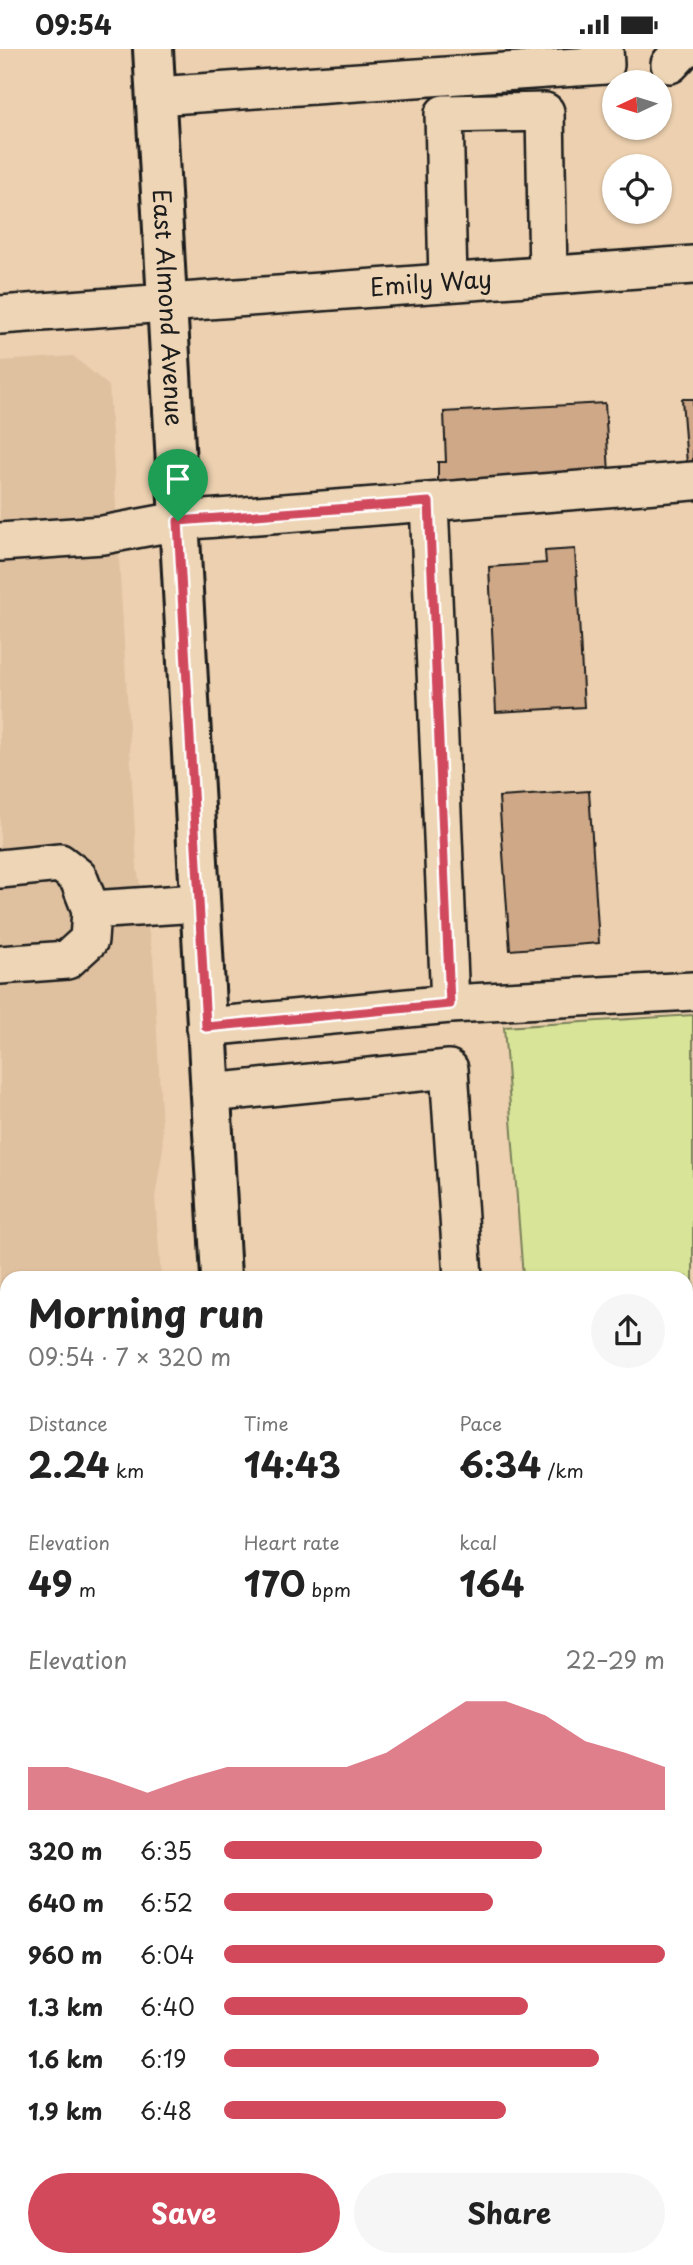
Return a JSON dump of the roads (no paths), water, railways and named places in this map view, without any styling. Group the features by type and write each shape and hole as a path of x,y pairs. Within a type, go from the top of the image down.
{"main road":[{"name":"East Almond Avenue","path":"153,49 198,903 221,1271"}],"street":[{"path":"156,96 474,62 605,65 604,49"},
{"path":"447,281 444,114 545,112 548,275"},
{"name":"Emily Way","path":"0,315 693,265"},
{"path":"0,542 103,535 178,521 693,481"},
{"path":"429,502 450,1004"},
{"path":"0,869 60,863 78,877 91,909 89,940 67,960 0,965"},
{"path":"91,909 198,903"},
{"path":"206,1027 450,1004 693,991"},
{"path":"210,1093 449,1069 463,1271"}]}
